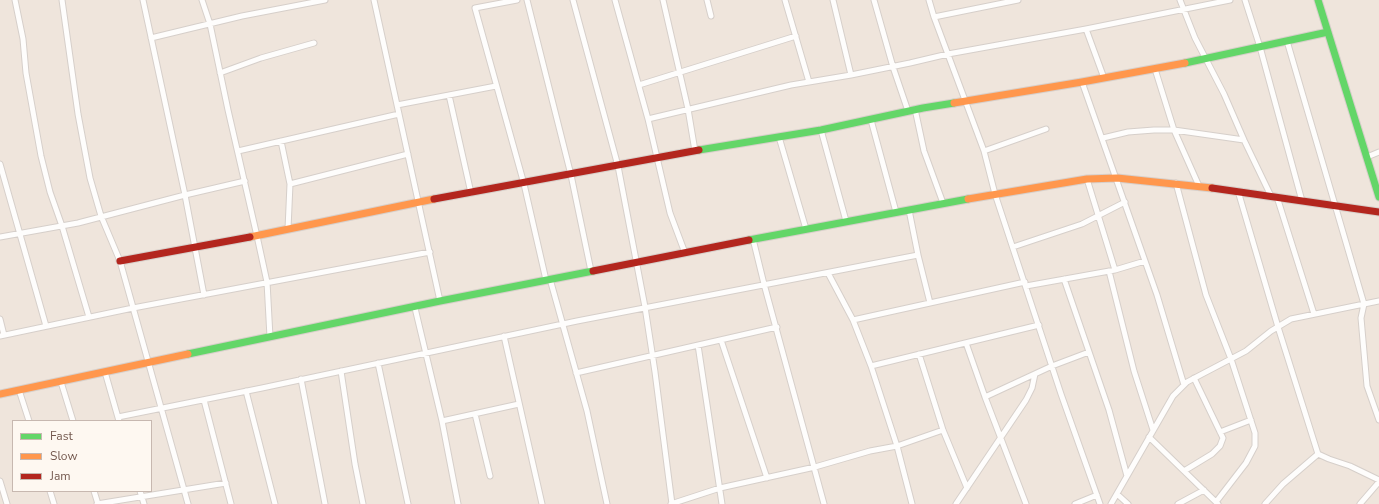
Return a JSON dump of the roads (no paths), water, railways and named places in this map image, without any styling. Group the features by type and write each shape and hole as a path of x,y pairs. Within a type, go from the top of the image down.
{"street":[{"path":"16,0 23,39 27,80 41,156 50,192 62,226 89,317"},
{"path":"62,0 77,106 90,178 102,216 120,261 188,504"},
{"path":"143,0 185,195 204,295"},
{"path":"202,0 210,24 258,236 267,282 270,337"},
{"path":"151,38 242,16 325,0"},
{"path":"374,0 440,301"},
{"path":"517,0 475,8 524,184 548,280 576,372 607,504"},
{"path":"527,0 571,175 591,271"},
{"path":"573,0 618,166 653,356 671,504 720,488 815,467 870,451 897,446 943,430"},
{"path":"615,0 648,119 670,213 685,253"},
{"path":"663,0 688,109 695,151"},
{"path":"707,0 711,16"},
{"path":"785,0 809,82"},
{"path":"833,0 851,75"},
{"path":"874,0 893,67 912,110 924,151 943,203"},
{"path":"929,0 984,151 995,194 1100,504"},
{"path":"934,17 1018,0"},
{"path":"1180,0 1195,38 1224,94 1244,140 1274,197 1314,314"},
{"path":"648,119 809,82 893,67 948,54 1086,29 1230,0"},
{"path":"1245,0 1260,47 1302,201"},
{"path":"1318,0 1379,197"},
{"path":"1086,29 1104,78"},
{"path":"120,261 258,236 419,202 524,184 695,151 821,130 912,110 1155,69 1328,32"},
{"path":"639,85 796,36"},
{"path":"1287,41 1364,304 1361,318 1368,386 1379,420"},
{"path":"220,73 262,58 314,43"},
{"path":"1155,69 1174,130 1199,186"},
{"path":"1082,82 1103,138 1157,295 1184,385"},
{"path":"398,105 496,86"},
{"path":"449,95 471,193"},
{"path":"238,151 399,114"},
{"path":"871,120 896,212"},
{"path":"984,151 1046,129"},
{"path":"821,130 846,221"},
{"path":"1103,138 1128,132 1174,130 1244,140"},
{"path":"779,137 806,229"},
{"path":"281,141 290,184 288,230"},
{"path":"1367,157 1379,152"},
{"path":"290,184 408,154"},
{"path":"0,164 46,326"},
{"path":"0,394 415,308 440,301 636,262 943,203 1087,179 1117,178 1176,183 1379,212"},
{"path":"1087,179 1112,271 1134,371 1153,430"},
{"path":"0,237 62,226 245,181"},
{"path":"1149,437 1217,503 1246,463 1255,446 1255,434 1251,420 1231,358 1206,295 1176,183"},
{"path":"1238,191 1278,327 1318,454 1350,466 1379,481 1360,504"},
{"path":"1013,247 1082,224 1125,202"},
{"path":"909,210 930,303"},
{"path":"753,239 824,504"},
{"path":"0,319 2,336 133,308 430,252"},
{"path":"105,372 119,419 161,408 301,380 562,324 918,255"},
{"path":"853,320 1025,284 1112,271 1145,262"},
{"path":"828,273 853,320 871,366 897,446 912,504"},
{"path":"1064,279 1109,410 1127,476"},
{"path":"1111,504 1173,396 1184,385 1194,378 1246,351 1291,319 1379,301"},
{"path":"415,308 442,421 458,504"},
{"path":"871,366 1039,325"},
{"path":"576,372 653,356 777,327"},
{"path":"504,336 542,504"},
{"path":"721,340 767,478"},
{"path":"966,343 1026,504"},
{"path":"698,345 722,504"},
{"path":"985,397 1052,366 1090,352"},
{"path":"919,354 943,430 967,488"},
{"path":"378,363 408,504"},
{"path":"341,371 355,464 363,504"},
{"path":"956,504 1026,400 1032,388 1035,374"},
{"path":"1184,472 1212,454 1220,446 1223,438 1194,378"},
{"path":"301,380 325,504"},
{"path":"61,382 73,420"},
{"path":"19,390 29,420"},
{"path":"246,391 275,504"},
{"path":"204,400 231,504"},
{"path":"442,421 519,404"},
{"path":"475,414 490,476"},
{"path":"1220,432 1251,420"},
{"path":"1265,504 1283,484 1318,454"},
{"path":"0,481 7,504"},
{"path":"94,492 98,504 226,484"},
{"path":"1178,504 1204,490"},
{"path":"50,492 54,504"},
{"path":"140,492 144,504"},
{"path":"1117,494 1128,504"},
{"path":"1075,504 1097,495"}]}
